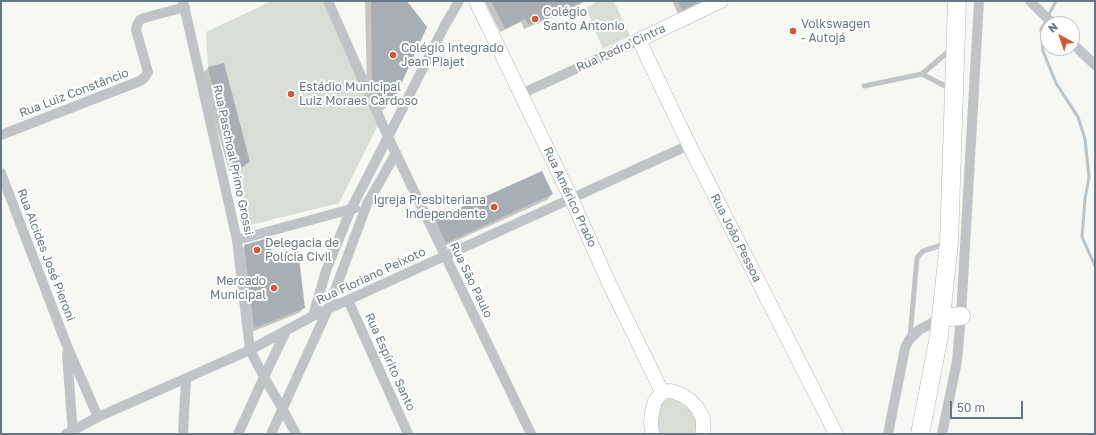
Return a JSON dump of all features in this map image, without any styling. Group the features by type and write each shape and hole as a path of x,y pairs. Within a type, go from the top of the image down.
{"highway":[{"path":"920,434 939,336 949,244 957,1"},
{"path":"941,318 961,316"}],"street":[{"name":"Rua São Paulo","path":"328,1 388,137 531,434"},
{"path":"313,316 326,271 351,209 444,25 459,1"},
{"name":"Rua Américo Prado","path":"476,1 662,392"},
{"name":"Rua Pedro Cintra","path":"521,94 721,1"},
{"path":"942,434 957,361 961,316 979,1"},
{"path":"1030,1 1045,16"},
{"name":"Rua Luiz Constâncio","path":"1,135 140,81 148,72 136,30 137,25 140,20 144,18 184,4"},
{"name":"Rua Paschoal Primo Grossi","path":"184,4 237,240 250,350"},
{"name":"Rua João Pessoa","path":"639,40 689,145 836,434"},
{"path":"1080,51 1095,65"},
{"name":"Rua Floriano Peixoto","path":"71,433 98,417 250,350 328,309 689,145"},
{"path":"271,434 328,309 367,204 396,153"},
{"name":"Rua Alcides José Pieroni","path":"1,172 67,346 98,417"},
{"path":"237,240 367,204"},
{"name":"Rua Espírito Santo","path":"348,300 408,434"},
{"path":"888,434 905,348 909,340 919,330 941,318"},
{"path":"238,434 286,331"},
{"name":"Rua Alcides José Pieroni","path":"67,346 71,433"},
{"path":"250,350 296,434"},
{"path":"183,434 186,379"},
{"path":"652,434 651,422 655,401 662,392 671,391 682,395 691,401 698,409 703,419 702,434"}],"lane":[{"path":"864,86 922,74 955,46"},
{"path":"922,74 953,90"},
{"path":"909,340 917,258 923,251 949,244"}],"shaded area":[{"name":"Estádio Municipal Luiz Moraes Cardoso","path":"272,1 326,1 380,121 339,203 250,225 208,67 206,32"},
{"path":"599,1 614,1 630,36 603,49 586,8"},
{"path":"670,397 675,397 698,415 699,434 659,434 656,427 660,404"}],"building":[{"name":"Colégio Integrado Jean Piajet","path":"371,1 407,1 427,27 393,102 385,108 372,83"},
{"path":"491,1 584,1 529,25 525,19 505,29"},
{"path":"678,1 701,1 682,10"},
{"path":"224,63 250,162 234,166 208,67"},
{"name":"Igreja Presbiteriana Independente","path":"542,171 553,194 446,243 435,219"},
{"name":"Mercado Municipal","path":"268,238 273,258 298,250 305,308 254,328 244,245"}],"waterway":[{"path":"1048,16 1056,1"},
{"path":"1045,56 1056,83 1078,117 1085,139 1089,177 1085,199 1082,237 1095,266"}],"place":[{"name":"Colégio Santo Antonio","path":"535,19"},
{"name":"Volkswagen - Autojá","path":"793,31"},
{"name":"Colégio Integrado Jean Piajet","path":"393,55"},
{"name":"Estádio Municipal Luiz Moraes Cardoso","path":"291,94"},
{"name":"Igreja Presbiteriana Independente","path":"494,207"},
{"name":"Delegacia de Polícia Civil","path":"257,250"},
{"name":"Mercado Municipal","path":"274,288"}]}
